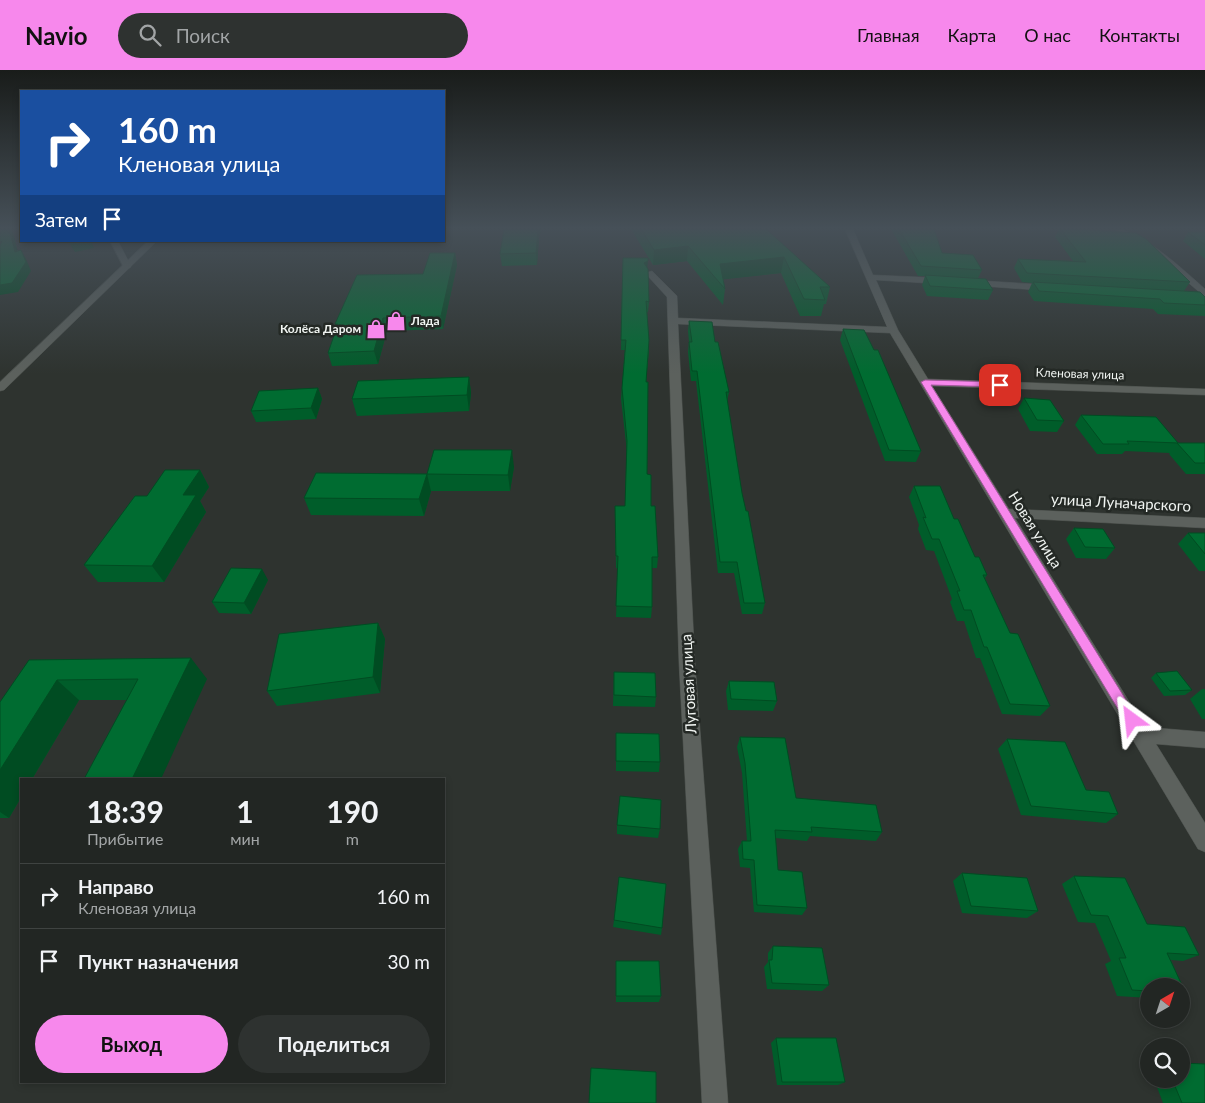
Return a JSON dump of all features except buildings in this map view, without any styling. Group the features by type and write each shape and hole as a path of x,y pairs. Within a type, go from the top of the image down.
{"street":[{"path":"0,388 115,277"},
{"name":"Луговая улица","path":"654,277 672,296 674,321 687,663 714,1103"},
{"name":"Новая улица","path":"869,277 893,330 1205,842"},
{"path":"872,277 1057,289"},
{"path":"1186,277 1205,294"},
{"path":"674,321 893,330"},
{"name":"Кленовая улица","path":"925,382 1205,392"},
{"name":"улица Луначарского","path":"1006,513 1205,523"},
{"path":"1140,735 1205,740"}],"place":[{"name":"Лада","path":"396,321"},
{"name":"Колёса Даром","path":"376,329"}],"route":[{"path":"1000,385 925,382 1132,720"}]}
